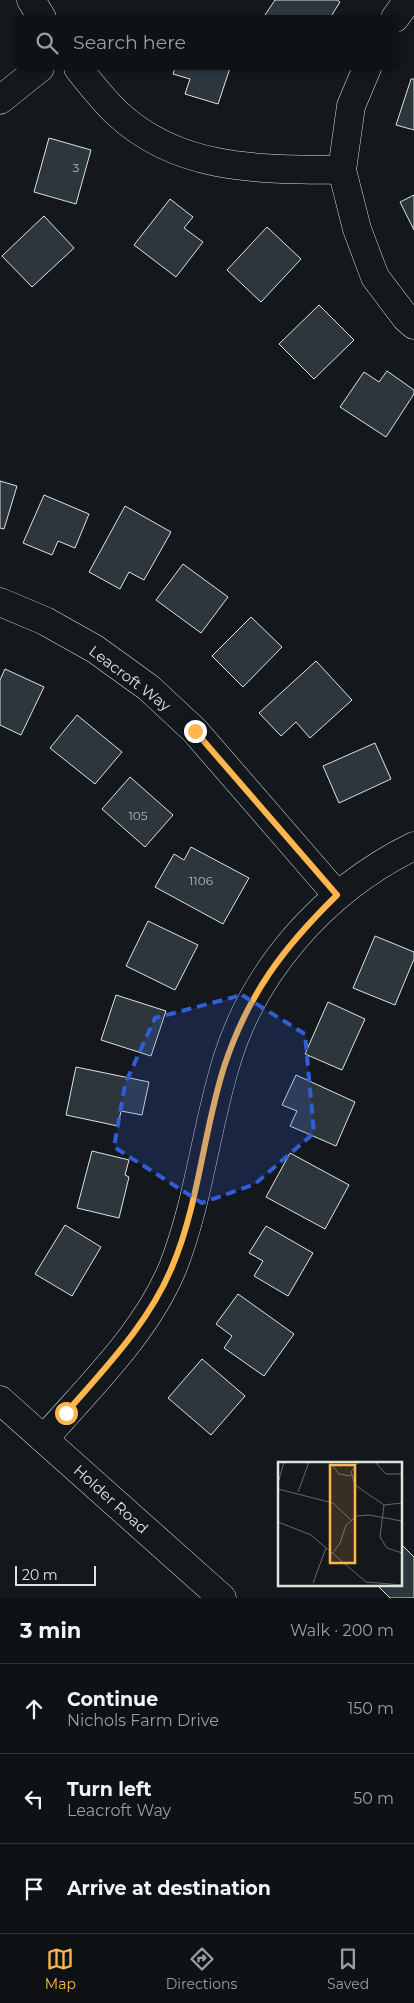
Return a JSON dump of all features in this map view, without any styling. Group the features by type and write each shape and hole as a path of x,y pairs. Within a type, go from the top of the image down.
{"street":[{"path":"31,0 40,15"},
{"path":"397,15 408,0"},
{"path":"0,100 38,70"},
{"path":"80,70 118,114 146,136 182,154 241,167 342,170"},
{"path":"366,70 351,106 342,170 357,229 375,277 406,318 414,325"},
{"name":"Leacroft Way","path":"0,602 45,621 95,649 149,688 195,731 337,895"},
{"path":"44,1439 123,1347 146,1316 172,1269 190,1219 224,1068 242,1020 268,974 301,930 337,895 392,856 414,846"},
{"name":"Holder Road","path":"0,1400 222,1598"}],"highlighted area":[{"path":"242,995 305,1034 314,1133 255,1184 202,1203 114,1147 125,1084 155,1018"}],"building":[{"path":"275,0 337,0 340,2 332,15 265,15"},
{"path":"174,70 229,70 218,104 185,94 190,79 173,74"},
{"path":"411,79 414,79 414,130 396,125"},
{"path":"49,138 91,150 76,204 34,192"},
{"path":"414,195 414,230 400,202"},
{"path":"170,199 193,217 184,228 203,242 176,277 134,245"},
{"path":"44,216 74,248 32,287 2,256"},
{"path":"267,227 301,259 261,302 227,270"},
{"path":"319,305 354,340 314,379 279,344"},
{"path":"387,371 414,390 414,394 386,437 340,407 364,372 379,382"},
{"path":"0,481 17,486 4,529 0,528"},
{"path":"44,495 89,514 75,548 58,541 52,555 23,543"},
{"path":"125,506 171,532 144,580 129,572 120,589 89,572"},
{"path":"183,564 228,597 201,633 156,600"},
{"path":"251,617 282,647 243,687 212,656"},
{"path":"316,661 352,700 310,738 296,722 281,736 259,713"},
{"path":"5,669 44,687 21,735 0,725 0,680"},
{"path":"77,715 122,752 95,784 50,748"},
{"path":"375,743 391,779 339,803 323,766"},
{"path":"130,777 173,815 145,847 102,809"},
{"path":"191,847 249,878 223,924 155,887 174,854 184,860"},
{"path":"148,921 198,945 175,990 126,966"},
{"path":"375,936 414,952 414,959 395,1005 353,988"},
{"path":"116,995 166,1011 151,1056 101,1040"},
{"path":"328,1002 365,1019 342,1070 305,1054"},
{"path":"76,1067 149,1082 142,1115 121,1111 118,1126 66,1115"},
{"path":"296,1075 355,1102 336,1146 290,1126 297,1111 282,1105"},
{"path":"92,1151 129,1160 125,1175 129,1177 119,1218 77,1208"},
{"path":"290,1153 349,1185 325,1229 266,1197"},
{"path":"65,1225 101,1247 72,1296 35,1274"},
{"path":"266,1226 313,1253 288,1296 254,1276 263,1261 249,1253"},
{"path":"238,1294 294,1334 264,1376 224,1348 232,1336 216,1324"},
{"path":"202,1359 245,1396 211,1435 168,1398"},
{"path":"402,1545 414,1557 414,1598 390,1598 378,1586 402,1586"}],"route":[{"path":"66,1413 117,1355 146,1316 172,1269 190,1219 224,1068 242,1020 268,974 301,930 337,895 195,731"}]}
